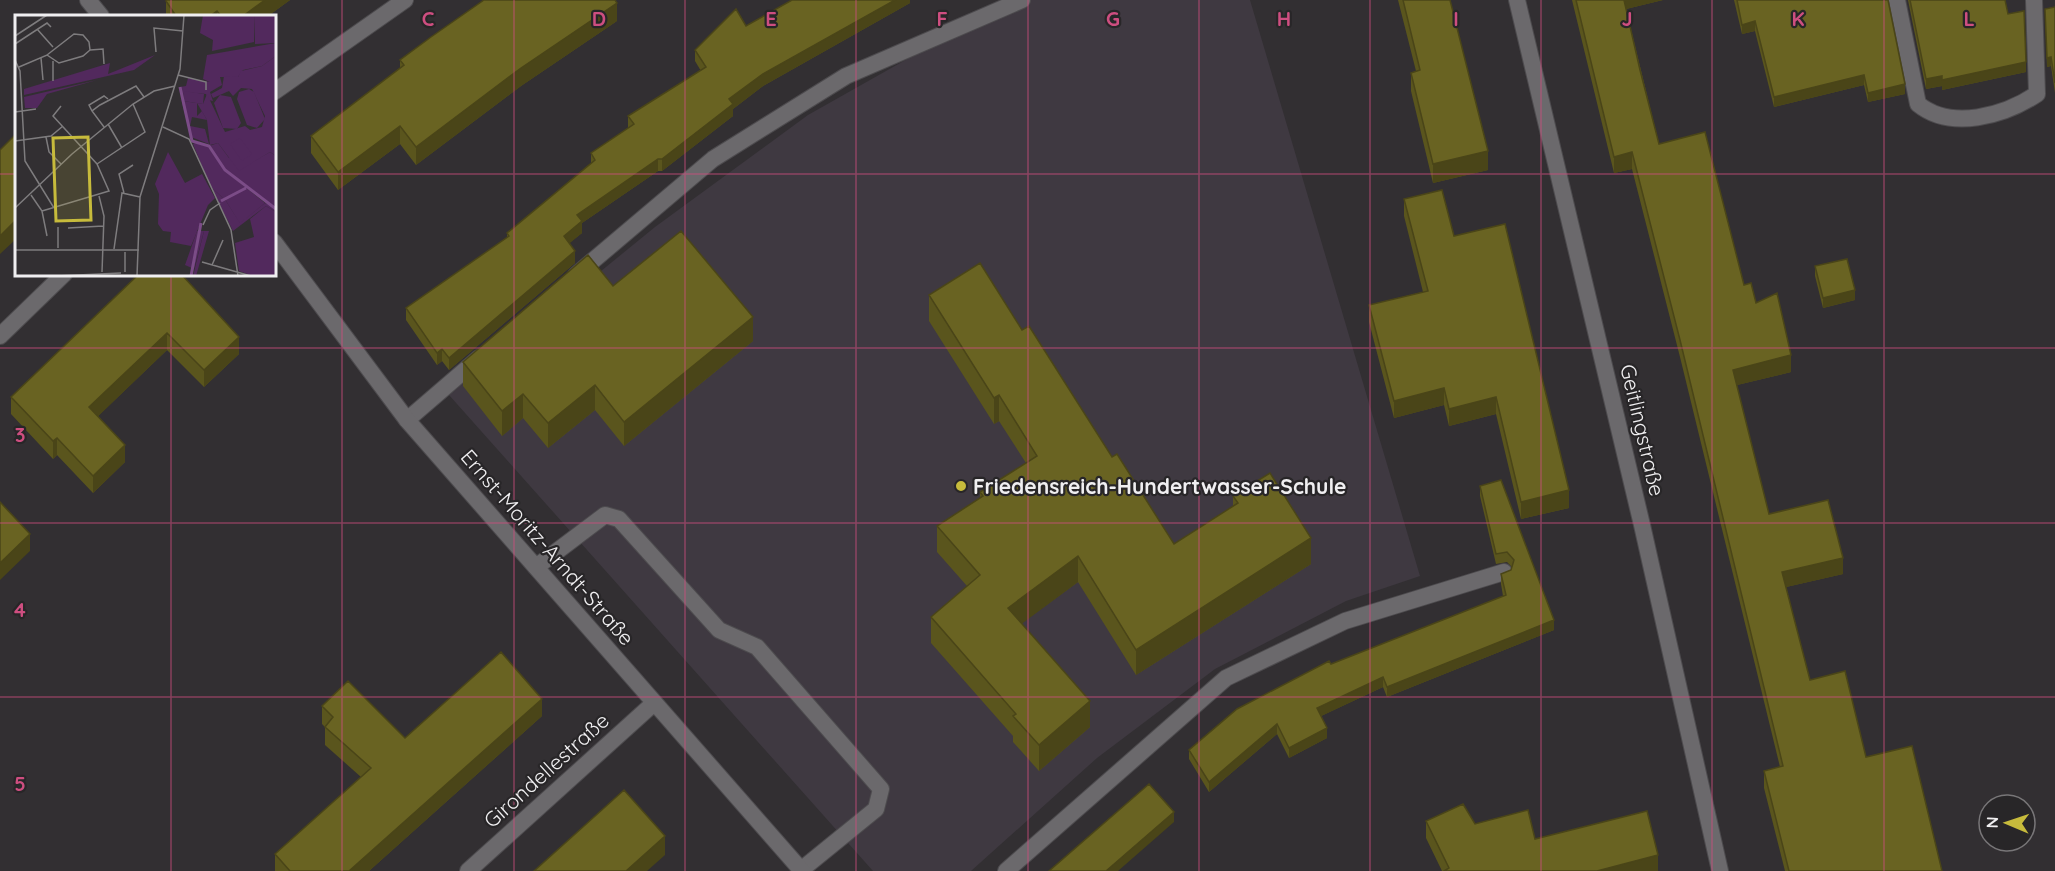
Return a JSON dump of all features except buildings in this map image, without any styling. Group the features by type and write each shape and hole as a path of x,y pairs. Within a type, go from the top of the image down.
{"street":[{"path":"88,0 100,15"},
{"path":"276,91 405,0"},
{"path":"568,283 713,159 817,93 846,76 1022,0"},
{"name":"Geitlingstraße","path":"1517,0 1640,513 1720,871"},
{"path":"1897,0 1918,104 1931,114 1966,119 2017,108 2037,94 2034,0"},
{"name":"Ernst-Moritz-Arndt-Straße","path":"276,245 407,420 802,871"},
{"path":"0,336 62,276"},
{"path":"407,420 495,345"},
{"path":"536,567 605,515 619,519 719,630 757,647 881,789 876,809 802,871"},
{"path":"1006,871 1226,678 1345,621 1504,572"},
{"name":"Girondellestraße","path":"468,871 654,703"}],"shaded area":[{"name":"Friedensreich-Hundertwasser-Schule","path":"1026,0 1250,0 1420,576 1346,601 1215,669 1097,758 971,871 873,871 449,395 655,227 808,115 971,23"}],"place":[{"name":"Friedensreich-Hundertwasser-Schule","path":"961,486"}]}
